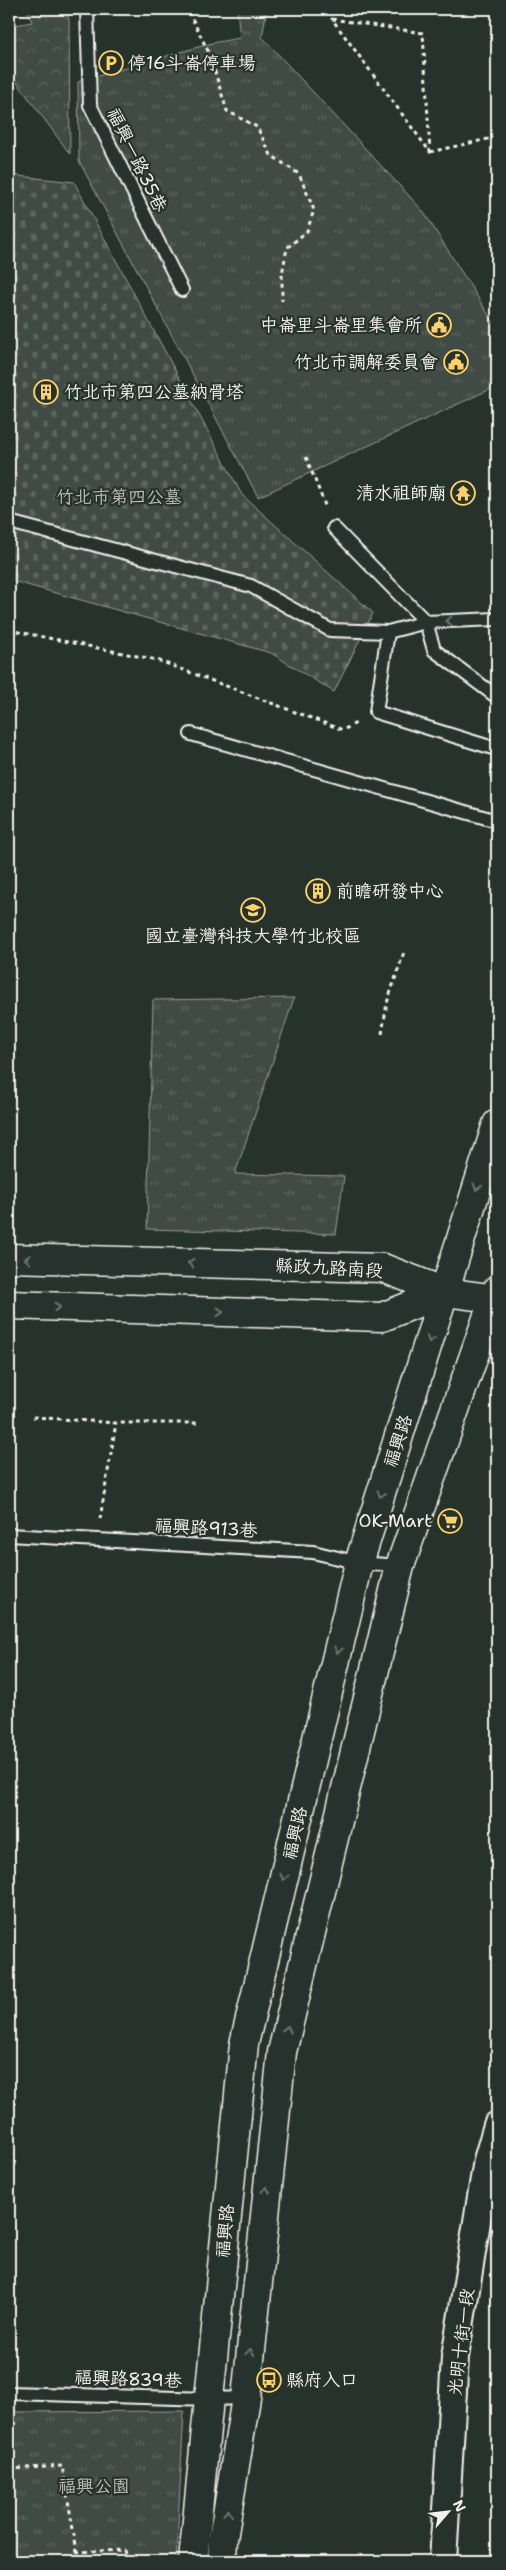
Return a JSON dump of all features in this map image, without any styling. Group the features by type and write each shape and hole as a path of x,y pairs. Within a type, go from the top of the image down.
{"street":[{"name":"福興路","path":"193,2561 244,2044 359,1562 497,1124"},
{"name":"縣政九路南段","path":"9,1258 384,1268 445,1292 496,1296"},
{"path":"9,1305 382,1317 445,1292"},
{"name":"福興路","path":"222,2561 223,2540 246,2398 282,2052 400,1566 496,1296"},
{"name":"光明十街一段","path":"443,2561 456,2357 488,2160 497,2124"}],"lane":[{"name":"福興一路35巷","path":"86,9 90,105 182,290"},
{"path":"9,522 250,586 330,630 388,632 426,622 497,619"},
{"path":"334,528 426,622 434,650 497,697"},
{"path":"388,632 376,712 493,748"},
{"path":"191,734 497,821"},
{"name":"福興路913巷","path":"9,1535 313,1552 359,1562 400,1566"},
{"name":"福興路839巷","path":"9,2393 210,2399 246,2398"}],"path":[{"path":"189,12 209,53 227,111 257,127 271,155 299,174 314,210 307,232 287,248 282,274 282,300"},
{"path":"332,20 423,33 430,152 350,43 332,20"},
{"path":"430,152 497,137"},
{"path":"306,457 334,528"},
{"path":"9,630 157,660 343,730 376,712"},
{"path":"382,1034 387,1003 404,952"},
{"path":"33,1417 116,1423 199,1424"},
{"path":"96,1540 116,1423"},
{"path":"10,2469 62,2466 78,2561"},
{"path":"77,2552 124,2550 126,2561"}],"green space":[{"path":"27,9 66,9 69,20 70,154 13,77 9,101 9,26 32,22"},
{"path":"237,9 267,9 262,37 423,211 497,328 497,386 258,497 79,161 78,82 212,43 240,38"},
{"name":"竹北市第四公墓","path":"9,175 74,182 242,495 373,613 334,692 271,653 9,580"},
{"path":"294,998 235,1174 344,1176 336,1234 147,1229 153,1000"},
{"name":"福興公園","path":"184,2411 176,2561 9,2561 9,2412"}],"place":[{"name":"停16斗崙停車場","path":"111,63"},
{"name":"中崙里斗崙里集會所","path":"439,325"},
{"name":"竹北市調解委員會","path":"456,362"},
{"name":"竹北市第四公墓納骨塔","path":"46,392"},
{"name":"清水祖師廟","path":"463,493"},
{"name":"前瞻研發中心","path":"318,891"},
{"name":"國立臺灣科技大學竹北校區","path":"253,910"},
{"name":"OK-Mart","path":"450,1521"},
{"name":"縣府入口","path":"269,2380"}]}
